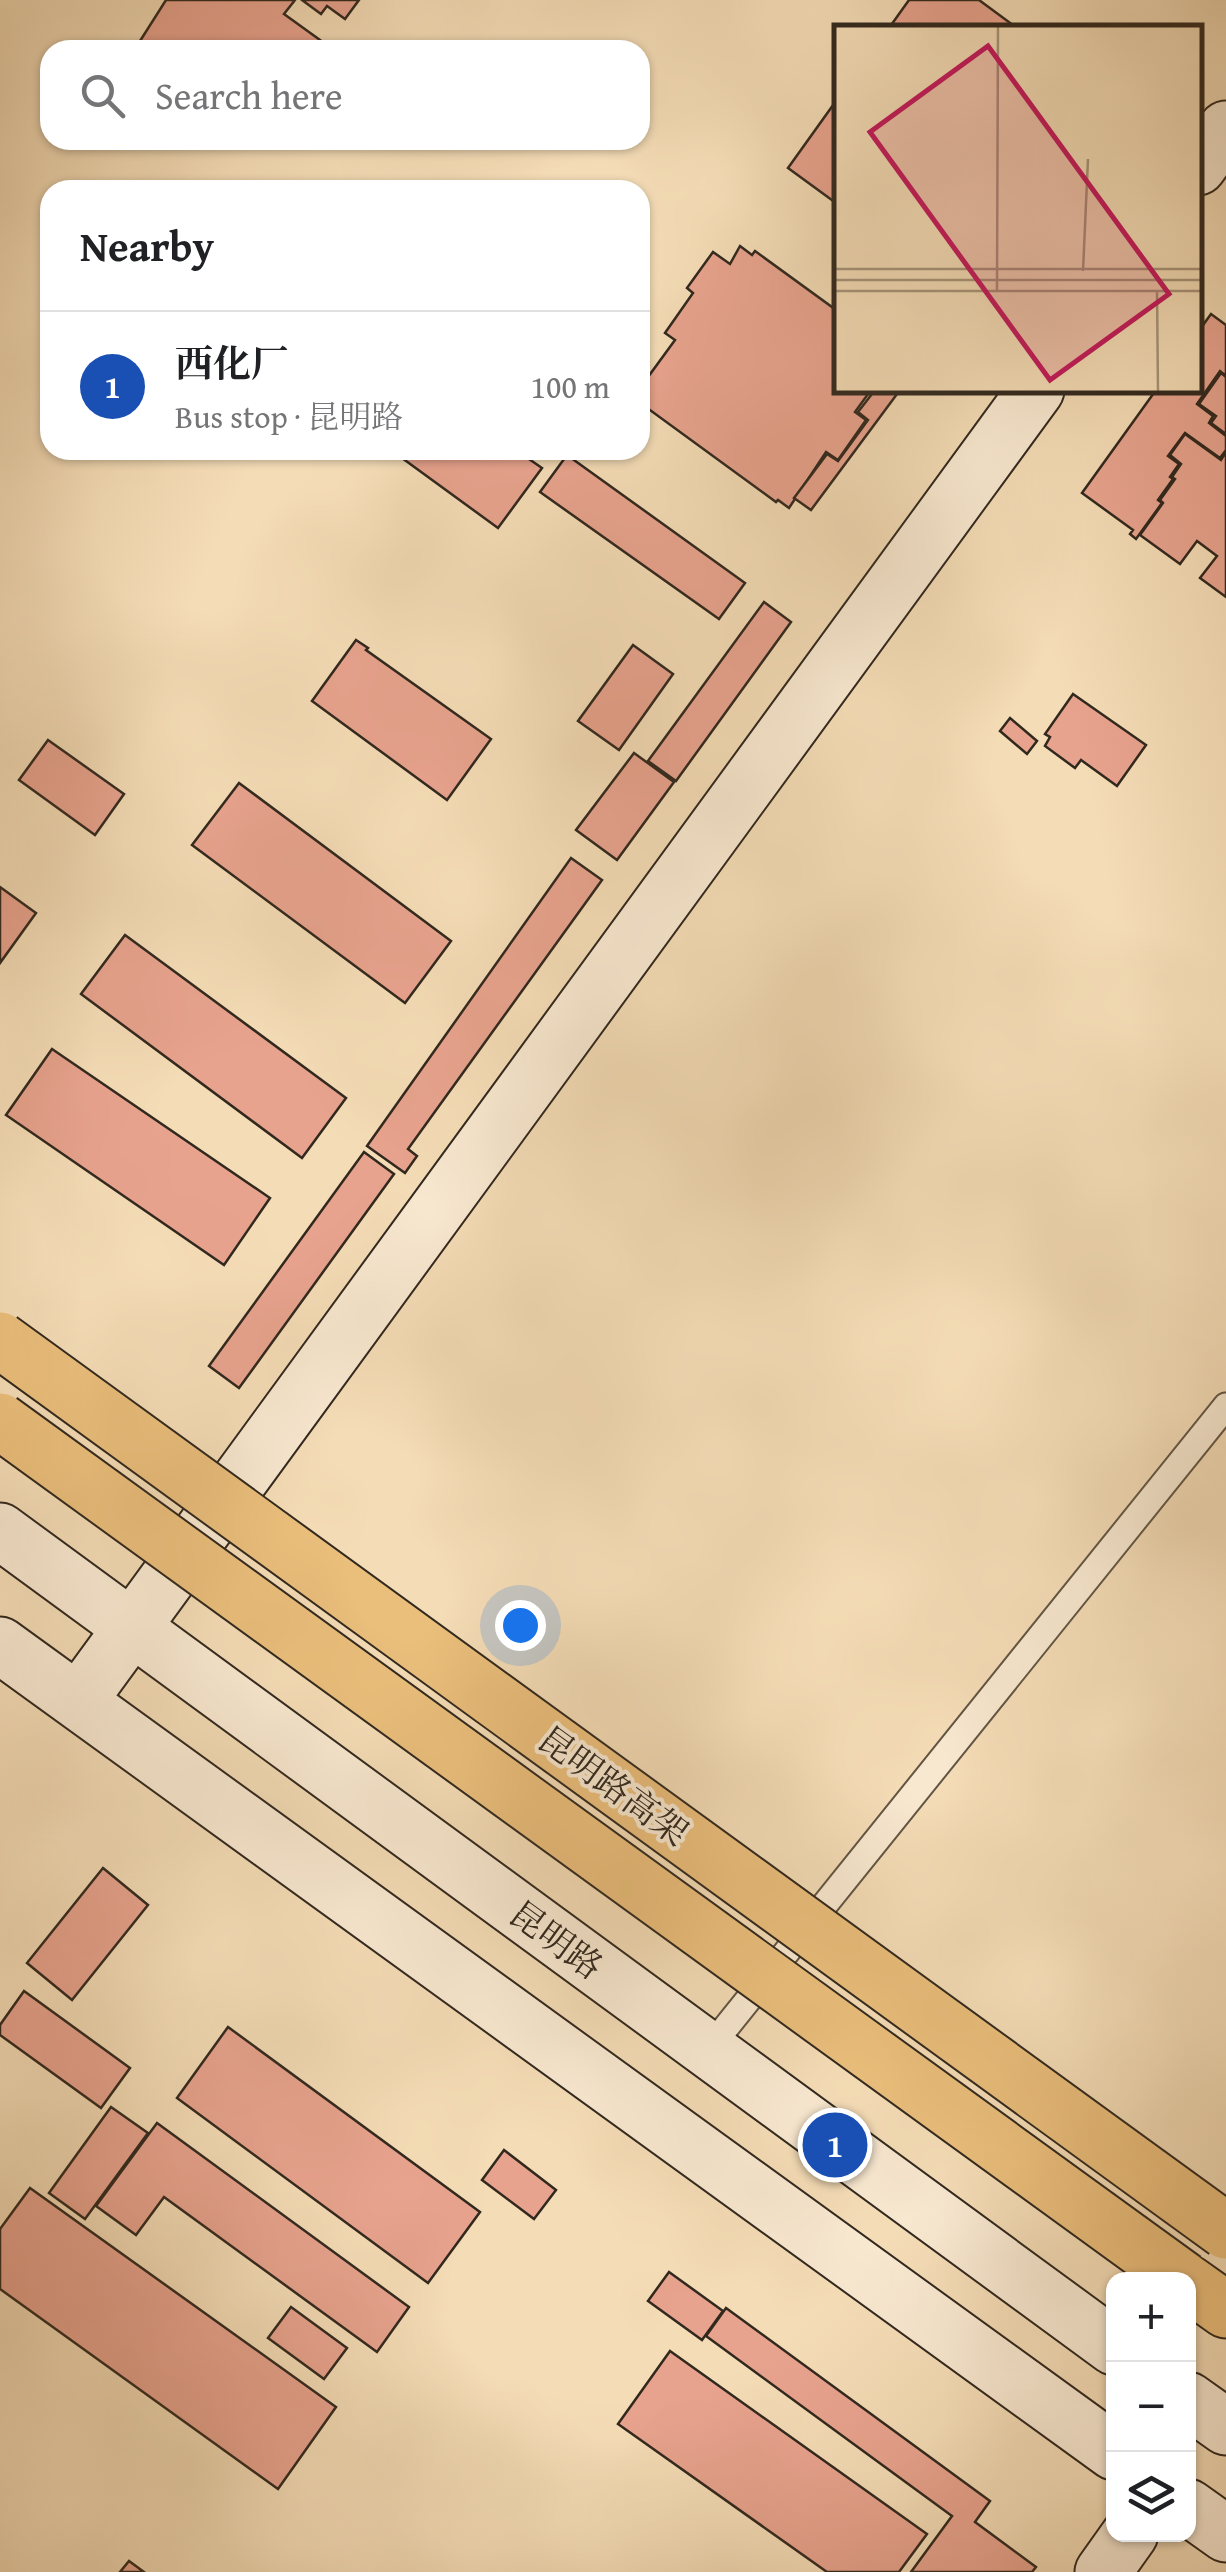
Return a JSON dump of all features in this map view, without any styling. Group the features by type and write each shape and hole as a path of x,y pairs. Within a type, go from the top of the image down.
{"highway":[{"name":"昆明路高架","path":"0,1340 1226,2231"},
{"name":"昆明路高架","path":"0,1421 1174,2272"},
{"name":"昆明路高架","path":"1196,2288 1226,2310"}],"main road":[{"path":"1201,163 1226,129"},
{"path":"78,1700 1035,392"},
{"name":"昆明路","path":"0,1531 1106,2341"},
{"path":"0,1645 1106,2446"},
{"path":"1196,2406 1226,2427"},
{"path":"1196,2513 1226,2534"},
{"path":"1103,2572 1124,2542"}],"lane":[{"path":"707,2051 1226,1406"}],"building":[{"path":"166,0 295,0 284,14 320,40 141,40"},
{"path":"302,0 359,0 345,19 327,6 321,14"},
{"path":"909,0 979,0 1013,25 891,25"},
{"path":"834,104 834,202 788,168"},
{"path":"740,246 752,255 755,251 834,309 834,392 870,392 855,412 866,420 838,460 826,452 789,508 650,410 650,374 675,340 665,333 693,293 687,288 713,252 730,264"},
{"path":"1211,314 1226,325 1226,376 1220,371 1197,404 1213,416 1209,423 1226,436 1226,450 1220,458 1185,433 1168,456 1179,464 1158,500 1162,503 1136,539 1130,534 1133,530 1082,493 1155,392 1201,392 1201,328"},
{"path":"1221,373 1226,377 1226,434 1211,423 1216,416 1199,404"},
{"path":"873,392 899,392 811,510 794,498 827,454 838,461 868,420 858,412"},
{"path":"1185,434 1221,460 1226,452 1226,597 1200,578 1217,556 1197,541 1180,564 1140,535 1175,479 1172,477 1181,464 1170,455"},
{"path":"405,460 530,460 542,468 498,528"},
{"path":"563,460 574,460 745,583 719,619 540,492"},
{"path":"764,602 791,622 676,781 648,761"},
{"path":"356,640 491,739 447,800 312,701"},
{"path":"633,645 673,674 619,750 578,721"},
{"path":"1073,694 1146,745 1117,786 1081,760 1075,768 1045,746 1050,737 1045,734"},
{"path":"1010,718 1037,741 1027,754 1000,731"},
{"path":"48,740 124,794 95,835 19,780"},
{"path":"634,753 674,782 617,860 576,830"},
{"path":"239,783 451,941 405,1003 192,845"},
{"path":"571,858 602,880 408,1149 417,1156 405,1173 367,1146"},
{"path":"0,887 36,913 0,963"},
{"path":"125,935 346,1098 302,1158 81,994"},
{"path":"52,1049 270,1198 224,1265 6,1115"},
{"path":"364,1152 394,1174 239,1388 209,1366"},
{"path":"103,1868 148,1905 72,2000 27,1963"},
{"path":"24,1991 130,2068 101,2108 0,2035 0,2025"},
{"path":"228,2027 480,2212 428,2283 177,2098"},
{"path":"111,2107 148,2133 85,2219 49,2193"},
{"path":"157,2123 409,2307 377,2352 164,2197 136,2235 96,2206"},
{"path":"504,2150 556,2190 534,2219 482,2180"},
{"path":"30,2188 336,2407 278,2489 0,2289 0,2229"},
{"path":"669,2272 723,2311 702,2340 648,2301"},
{"path":"291,2307 347,2348 324,2379 268,2338"},
{"path":"726,2308 990,2501 975,2522 1036,2567 1032,2572 911,2572 952,2516 706,2336"},
{"path":"670,2351 927,2534 899,2572 827,2572 618,2424"},
{"path":"129,2561 144,2572 120,2572"}],"place":[{"name":"西化厂","path":"835,2145"}]}
